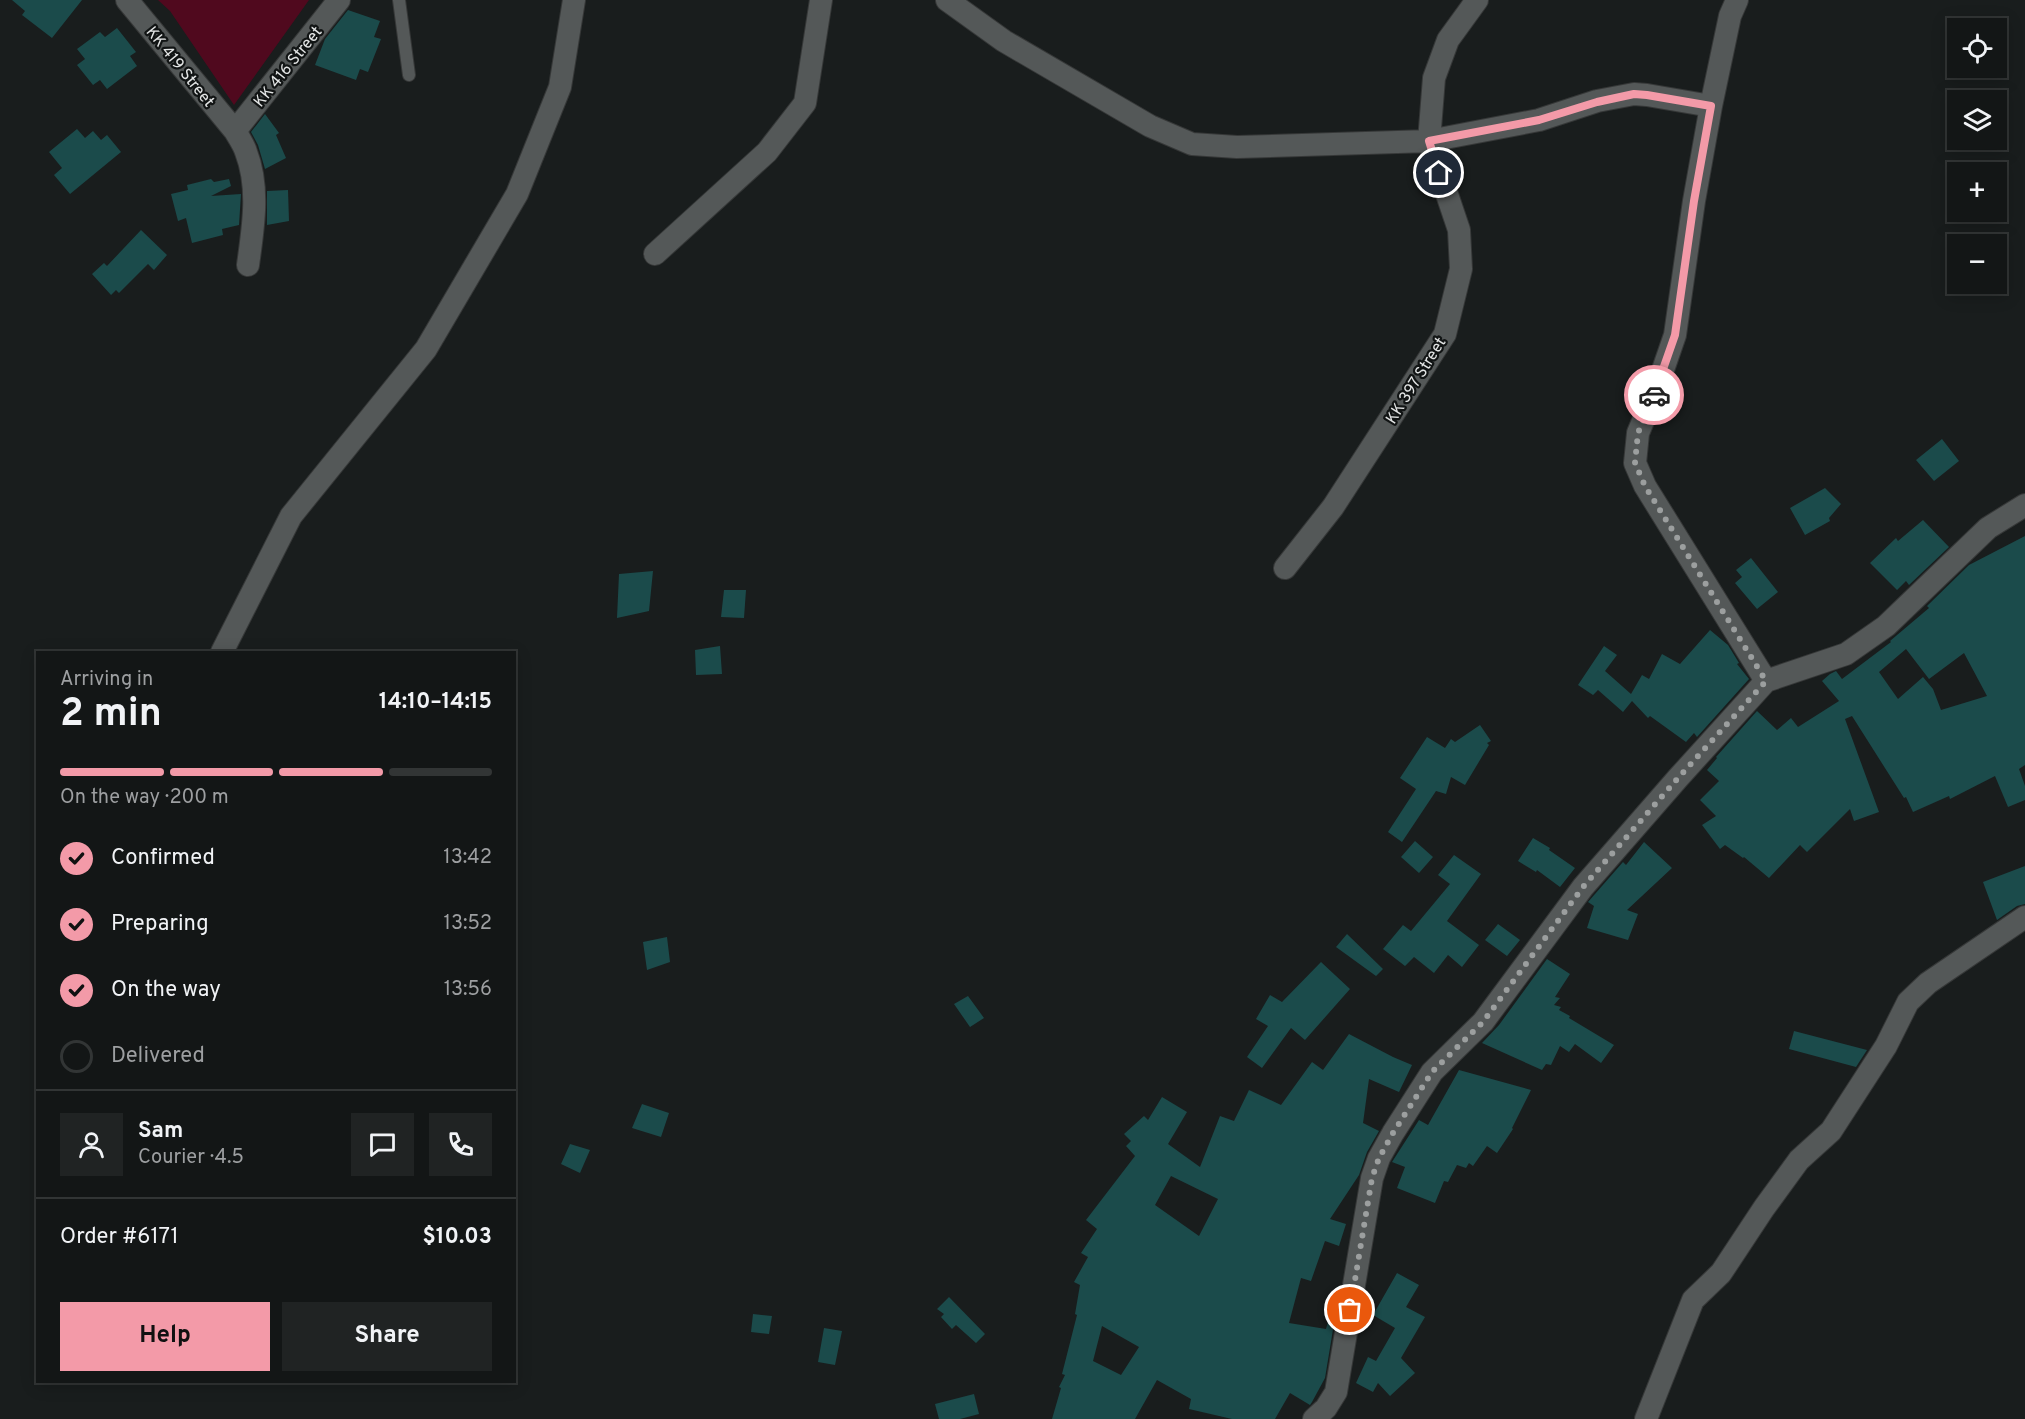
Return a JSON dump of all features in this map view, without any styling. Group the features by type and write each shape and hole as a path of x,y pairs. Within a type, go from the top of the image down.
{"street":[{"name":"KK 419 Street","path":"127,0 235,131 246,150 252,170 255,208 249,265"},
{"name":"KK 416 Street","path":"235,131 339,0"},
{"path":"223,651 291,516 426,349 517,194 560,87 574,0"},
{"path":"655,254 767,152 805,104 821,0"},
{"path":"947,0 1004,41 1150,126 1192,144 1237,147 1429,141 1539,120 1597,102 1634,94 1711,106"},
{"name":"KK 397 Street","path":"1285,568 1333,507 1445,334 1461,269 1459,230 1429,141 1434,78 1448,40 1477,0"},
{"path":"1737,0 1730,16 1711,106 1694,201 1675,335 1638,433 1635,463 1645,486 1766,681"},
{"path":"1314,1419 1326,1408 1336,1392 1372,1178 1379,1158 1393,1133 1432,1072 1483,1022 1583,887 1766,681 1846,654 1886,626 1988,528 2025,505"},
{"path":"1646,1419 1693,1300 1721,1274 1799,1160 1831,1131 1886,1046 1908,1002 1928,983 2025,917"}],"lane":[{"path":"399,0 409,75"}],"shaded area":[{"path":"158,0 309,0 234,105 170,11"}],"building":[{"path":"12,0 82,0 52,38 22,15 25,11"},
{"path":"348,10 380,21 374,37 381,39 368,72 360,69 356,80 315,65 325,39"},
{"path":"117,28 136,52 130,56 137,66 107,89 100,80 93,85 77,65 85,59 77,49 100,32 105,37"},
{"path":"265,114 279,133 276,135 286,158 265,169 258,145 251,132"},
{"path":"77,129 85,138 93,131 101,140 107,135 121,152 70,194 54,175 62,168 49,152"},
{"path":"211,179 214,182 229,179 231,186 211,196 241,194 239,225 222,229 223,235 192,243 186,218 178,221 171,194 188,190 187,185"},
{"path":"288,190 289,221 267,225 267,191"},
{"path":"141,230 167,255 154,270 148,264 119,293 116,290 111,295 92,274 104,263 107,266"},
{"path":"1942,439 1959,461 1934,481 1916,460"},
{"path":"1825,488 1841,504 1829,518 1830,521 1805,535 1790,508"},
{"path":"1923,520 1949,547 1909,585 1906,581 1897,590 1870,563 1896,538 1898,541"},
{"path":"2025,536 2025,765 2019,769 2025,786 2025,800 2008,807 1995,776 1950,799 1949,796 1913,812 1906,797 1904,798 1852,716 1845,719 1879,812 1854,821 1850,809 1807,852 1800,845 1769,878 1744,857 1725,845 1720,849 1702,825 1716,816 1700,800 1719,781 1707,770 1716,757 1757,711 1777,730 1791,718 1798,727 1839,701 1822,681 1836,671 1842,679 1891,642 1929,608 1927,606 1969,565","holes":["1906,649 1929,679 1964,653 1987,696 1941,710 1933,689 1923,677 1898,699 1879,672"]},
{"path":"1751,558 1778,592 1757,609 1735,583 1742,577 1736,570"},
{"path":"653,571 649,611 617,618 619,574"},
{"path":"724,590 746,590 744,618 721,617"},
{"path":"1710,630 1728,645 1739,663 1737,664 1749,679 1697,737 1694,733 1686,742 1650,716 1648,718 1632,701 1623,712 1598,690 1593,695 1578,685 1604,646 1617,655 1605,671 1631,694 1642,675 1649,679 1662,654 1680,664"},
{"path":"720,646 722,674 696,675 695,650"},
{"path":"1480,725 1491,741 1487,743 1489,745 1465,785 1451,777 1446,794 1436,791 1402,842 1388,832 1416,789 1400,778 1427,737 1445,748 1451,739 1455,742"},
{"path":"1533,838 1575,868 1560,887 1537,870 1536,872 1518,861"},
{"path":"1415,841 1433,857 1419,873 1401,857"},
{"path":"1644,842 1672,868 1627,910 1638,914 1628,940 1587,928 1594,906 1588,902 1623,862 1626,865"},
{"path":"1454,855 1481,874 1447,921 1479,945 1462,967 1448,955 1434,973 1414,957 1405,966 1383,949 1403,925 1411,931 1450,884 1438,875"},
{"path":"2025,866 2025,904 2017,906 1997,920 1983,882"},
{"path":"1498,924 1520,940 1507,956 1485,940"},
{"path":"1347,934 1383,969 1376,976 1336,947"},
{"path":"667,937 670,962 647,970 643,942"},
{"path":"1547,959 1570,974 1555,997 1560,998 1554,1005 1561,1007 1559,1010 1570,1016 1569,1018 1614,1045 1601,1063 1575,1044 1569,1052 1560,1046 1551,1065 1546,1064 1542,1070 1482,1043 1499,1025"},
{"path":"1321,962 1350,989 1305,1040 1291,1028 1262,1068 1247,1057 1268,1026 1256,1019 1270,995 1282,1002"},
{"path":"968,996 984,1018 970,1027 954,1004"},
{"path":"1794,1031 1867,1050 1856,1067 1789,1049"},
{"path":"1349,1034 1412,1065 1399,1092 1369,1079 1363,1123 1379,1131 1367,1152 1359,1175 1330,1219 1346,1224 1339,1246 1325,1241 1311,1281 1301,1278 1289,1323 1326,1329 1338,1286 1340,1287 1325,1378 1310,1405 1290,1393 1275,1419 1232,1419 1189,1409 1191,1399 1157,1380 1135,1419 1052,1419 1061,1388 1059,1387 1065,1375 1062,1374 1077,1315 1075,1314 1080,1285 1074,1282 1088,1257 1081,1253 1097,1229 1086,1220 1135,1156 1126,1146 1131,1141 1124,1134 1144,1116 1148,1120 1162,1097 1187,1112 1168,1144 1200,1167 1220,1116 1234,1121 1249,1090 1281,1105 1312,1062 1323,1070","holes":["1171,1176 1218,1199 1199,1236 1155,1205","1102,1326 1139,1347 1121,1375 1093,1361"]},
{"path":"1459,1070 1531,1090 1513,1129 1497,1153 1487,1146 1473,1166 1469,1163 1466,1168 1457,1165 1448,1182 1444,1181 1435,1203 1397,1188 1405,1167 1392,1162 1419,1120 1428,1125"},
{"path":"642,1104 669,1113 661,1137 632,1128"},
{"path":"570,1144 590,1150 580,1173 561,1164"},
{"path":"1397,1273 1419,1285 1406,1307 1425,1317 1401,1358 1415,1373 1390,1396 1378,1383 1373,1392 1356,1383 1368,1357 1376,1361 1395,1328 1373,1315"},
{"path":"949,1297 985,1334 976,1343 956,1325 952,1329 941,1317 944,1314 937,1309"},
{"path":"753,1314 772,1316 769,1334 751,1332"},
{"path":"824,1328 842,1331 835,1365 818,1362"},
{"path":"974,1394 979,1414 960,1419 939,1419 935,1404"}],"way so far":[{"path":"1350,1310 1372,1178 1379,1158 1423,1085 1432,1072 1483,1022 1583,887 1766,681 1645,486 1635,463 1638,433 1654,395"}],"route":[{"path":"1439,173 1429,141 1539,120 1597,102 1634,94 1711,106 1694,201 1675,335 1654,395"}]}
